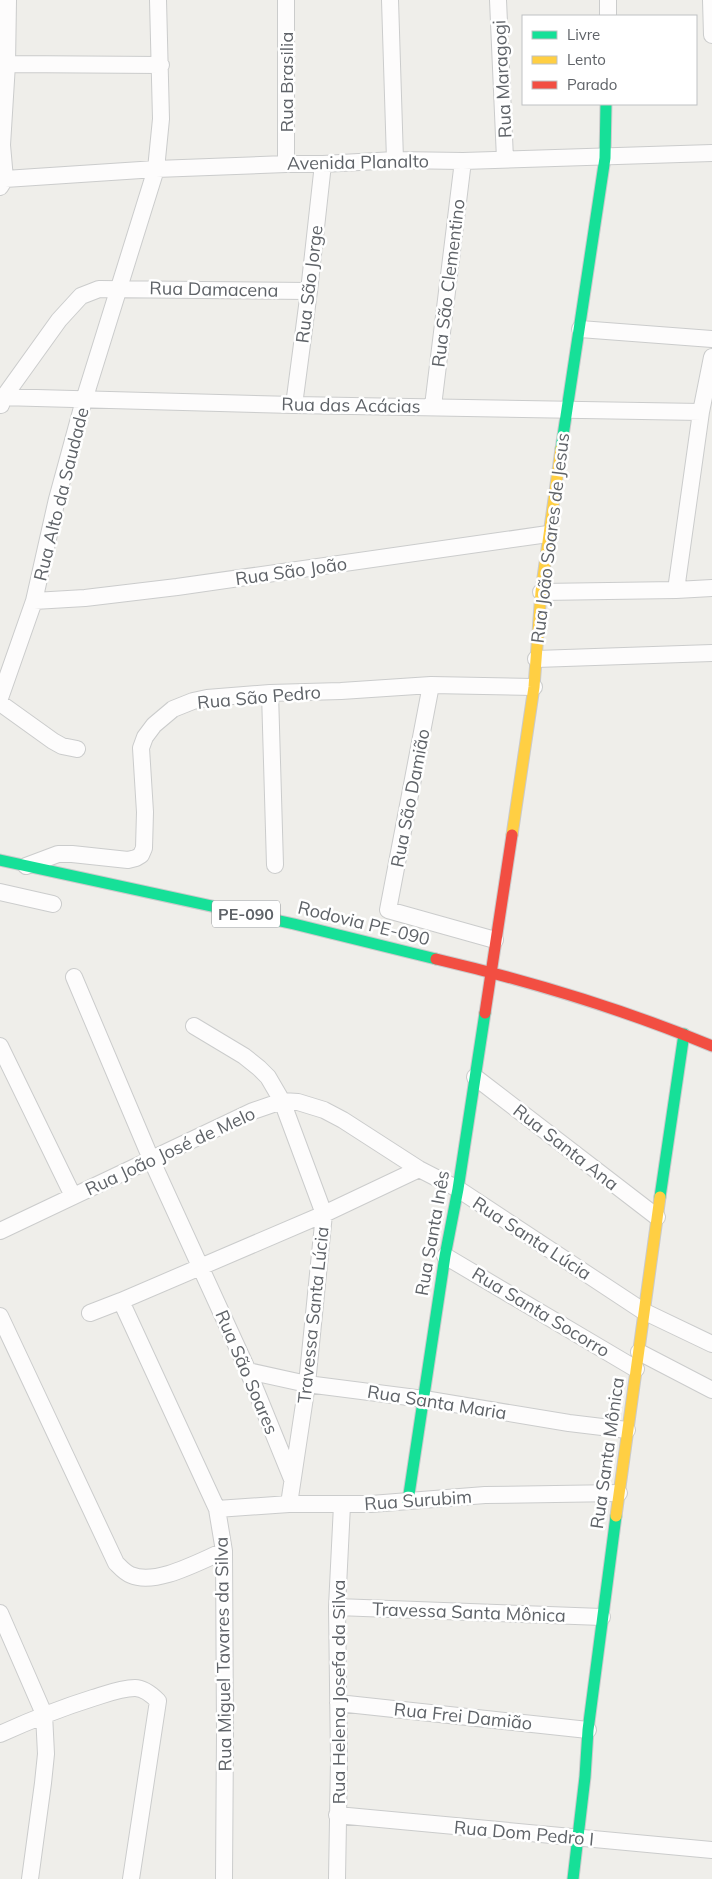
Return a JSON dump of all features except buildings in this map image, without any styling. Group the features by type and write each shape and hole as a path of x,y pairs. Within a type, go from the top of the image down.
{"street":[{"path":"2,183 2,145 13,0"},
{"name":"Rua Alto da Saudade","path":"0,698 34,601 57,499 84,400 156,169 161,119 158,0"},
{"name":"Rua Brasilia","path":"286,0 286,164"},
{"path":"390,0 395,160"},
{"name":"Rua Maragogi","path":"498,0 505,158"},
{"path":"608,0 608,15"},
{"path":"711,0 712,35"},
{"path":"7,64 161,65"},
{"name":"Rua João Soares de Jesus","path":"491,972 534,687 541,592 548,534 606,158 606,105"},
{"name":"Avenida Planalto","path":"2,183 156,169 395,160 463,161 505,158 606,158 712,153"},
{"name":"Rua São Clementino","path":"433,406 463,161"},
{"name":"Rua São Jorge","path":"294,405 323,164"},
{"path":"1,401 59,320 81,296 99,289 119,288"},
{"name":"Rua Damacena","path":"119,288 309,290"},
{"path":"580,329 712,339"},
{"path":"676,590 701,412 712,356"},
{"name":"Rua das Acácias","path":"1,401 84,400 701,412"},
{"name":"Rua São João","path":"34,601 85,598 177,587 548,534"},
{"path":"541,592 712,588"},
{"path":"536,659 712,653"},
{"name":"Rua São Pedro","path":"26,866 58,854 128,860 141,855 144,848 145,812 141,748 145,737 154,725 173,709 193,701 207,698 270,693 382,689 432,685 534,687"},
{"name":"Rua São Damião","path":"432,685 388,910 495,940"},
{"path":"270,693 275,865"},
{"path":"0,703 53,741 62,746 77,749"},
{"name":"Rodovia PE-090","path":"0,860 275,920 491,972 553,989 684,1034 712,1046"},
{"path":"0,892 53,904"},
{"name":"Rua Santa Inês","path":"408,1501 491,972"},
{"name":"Rua São Soares","path":"74,977 151,1159 248,1371 292,1479"},
{"name":"Travessa Santa Lúcia","path":"194,1026 244,1056 268,1077 282,1101 324,1214 307,1384 289,1504"},
{"name":"Rua Santa Mônica","path":"573,1879 602,1617 643,1311 684,1034"},
{"path":"0,1046 73,1196"},
{"name":"Rua Santa Ana","path":"475,1077 657,1217"},
{"name":"Rua João José de Melo","path":"0,1231 253,1111 282,1101 310,1105 343,1120"},
{"name":"Rua Santa Lúcia","path":"343,1120 419,1168 458,1189 643,1311 712,1344"},
{"path":"90,1313 324,1214 419,1168"},
{"name":"Rua Santa Socorro","path":"445,1256 636,1369"},
{"name":"Rua Miguel Tavares da Silva","path":"121,1301 217,1509 224,1551 224,1879"},
{"path":"0,1316 116,1563 131,1575 140,1578 163,1576 224,1551"},
{"path":"639,1352 712,1390"},
{"name":"Rua Santa Maria","path":"248,1371 307,1384 424,1398 569,1423 627,1430"},
{"name":"Rua Surubim","path":"217,1509 289,1504 342,1505 485,1495 619,1493"},
{"name":"Rua Helena Josefa da Silva","path":"337,1879 337,1607 342,1505"},
{"name":"Travessa Santa Mônica","path":"337,1607 602,1617"},
{"path":"0,1613 44,1714 45,1764 30,1879"},
{"path":"0,1734 44,1714 106,1694 125,1690 140,1689 152,1695 158,1701 131,1879"},
{"name":"Rua Frei Damião","path":"338,1703 588,1730"},
{"name":"Rua Dom Pedro I","path":"337,1815 712,1850"}],"traffic: fast":[{"path":"561,449 605,158 606,105"},
{"path":"0,860 294,924 436,959"},
{"path":"408,1501 445,1256 458,1189 485,1013"},
{"path":"660,1197 684,1034"},
{"path":"573,1879 585,1777 588,1730 616,1516"}],"traffic: slow":[{"path":"512,835 534,687 541,592 561,449"},
{"path":"616,1516 660,1197"}],"traffic: jam":[{"path":"485,1013 512,835"},
{"path":"436,959 576,997 645,1020 712,1046"}]}
